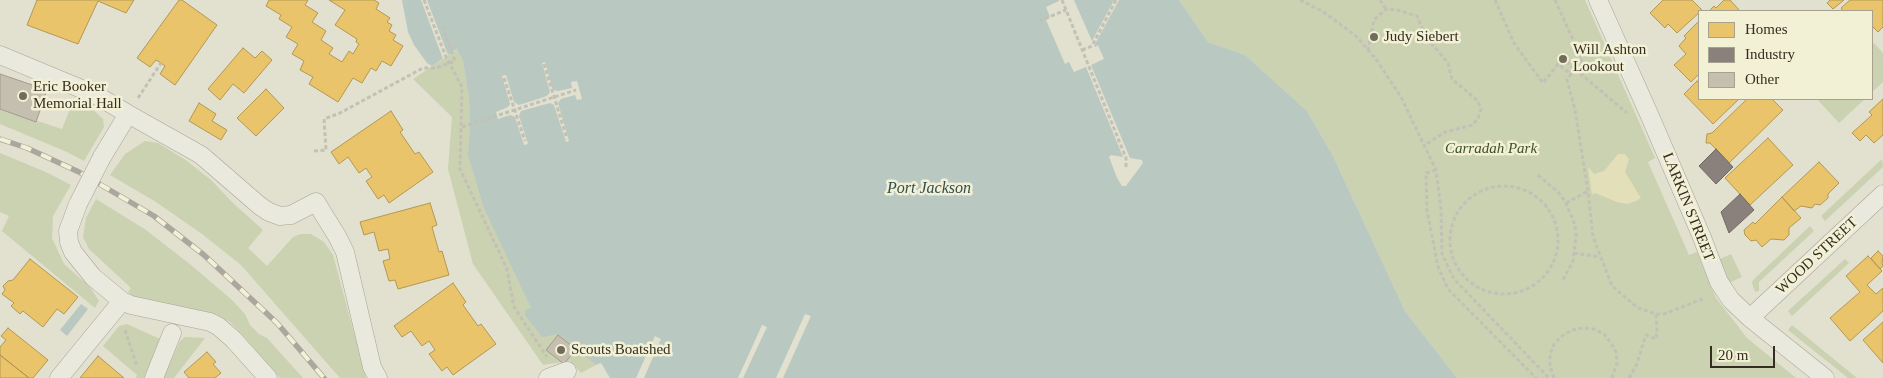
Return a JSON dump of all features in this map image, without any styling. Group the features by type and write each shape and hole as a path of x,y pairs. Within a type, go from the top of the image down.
{"street":[{"name":"LARKIN STREET","path":"1598,0 1650,114 1719,282 1730,300 1825,378"},
{"path":"0,55 96,95 201,155 269,212 280,216 291,215 316,202 345,252 372,367 378,378"},
{"path":"128,114 102,157 78,204 68,231 72,252 93,277 122,301 142,309 201,320 218,326 234,339 268,378"},
{"name":"WOOD STREET","path":"1750,318 1883,194"},
{"path":"59,378 122,301"},
{"path":"146,376 172,333"}],"path":[{"path":"424,0 449,64 462,87 460,170 507,269 514,307 558,375"},
{"path":"1062,0 1126,158 1126,169"},
{"path":"1082,50 1092,46 1116,0"},
{"path":"1300,0 1322,11 1356,36 1376,59 1401,97 1436,170 1441,209 1442,254 1454,279 1549,378"},
{"path":"1380,0 1386,9"},
{"path":"1495,0 1514,43 1543,83 1558,64 1569,73"},
{"path":"1555,0 1582,59 1575,69 1569,73 1567,80 1575,110 1594,238 1612,286 1638,308 1656,314 1664,314 1705,298"},
{"path":"1368,51 1374,20 1386,9 1417,16 1426,37 1448,63 1452,79 1478,101 1481,109 1473,125 1445,132 1425,145"},
{"path":"1039,21 1066,10"},
{"path":"314,150 326,150 324,119 423,68 436,68 455,61 442,25"},
{"path":"1563,59 1627,113"},
{"path":"137,98 161,63"},
{"path":"544,64 567,138"},
{"path":"504,78 525,141"},
{"path":"462,127 576,90"},
{"path":"1436,170 1426,173 1427,210 1438,267 1448,289 1536,378"},
{"path":"1538,174 1551,184 1568,202 1575,225 1576,253 1571,267 1562,282"},
{"path":"1508,185 1527,189 1542,199 1553,214 1559,232 1558,249 1553,266 1542,280 1528,289 1511,294 1493,294 1477,288 1464,276 1454,261 1450,243 1452,224 1460,208 1473,194 1490,187 1508,185"},
{"path":"1568,202 1588,191"},
{"path":"1576,253 1601,257"},
{"path":"1447,264 1454,261"},
{"path":"1629,378 1636,366 1646,335 1656,339 1656,314"},
{"path":"124,326 146,376"},
{"path":"1554,378 1550,366 1550,355 1554,344 1572,330 1583,328 1604,334 1612,342 1616,352 1617,363 1612,378"}],"green space":[{"name":"Carradah Park","path":"1179,0 1585,0 1655,158 1648,162 1689,255 1697,252 1716,298 1747,338 1796,378 1457,378 1405,311 1333,156 1307,111 1245,55 1208,42"},
{"path":"1873,44 1883,53 1883,82 1873,91"},
{"path":"458,49 463,61 469,99 470,133 514,270 531,308 596,365 581,373 570,361 543,365 473,264 448,169 452,117 413,79"},
{"path":"1818,100 1864,100 1839,123"},
{"path":"76,102 91,108 103,119 104,127 84,161 0,124 0,109 62,129 73,103"},
{"path":"145,141 158,143 187,161 211,180 263,230 248,248 267,266 293,237 301,234 311,234 324,242 333,255 366,378 340,378 241,265 202,234 156,202 110,175 125,154"},
{"path":"0,153 71,185 53,216 52,238 64,264 90,287 99,301 95,308 2,231 9,216 0,212"},
{"path":"1882,159 1883,167 1825,221 1821,216"},
{"path":"96,199 146,230 232,300 245,314 250,325 259,334 267,338 303,378 280,378 230,322 216,314 137,299 128,292 131,288 89,249 83,237 86,218"},
{"path":"1810,226 1814,231 1759,282 1759,291 1755,292 1753,280"},
{"path":"1731,254 1742,277 1729,283 1718,260"},
{"path":"1845,259 1849,263 1792,316 1788,311"},
{"path":"127,324 160,339 144,378 136,378 137,375 103,346 119,326"},
{"path":"1792,325 1857,378 1848,378 1788,330"},
{"path":"185,337 205,338 174,378 163,378 180,341"}],"sand":[{"path":"1618,154 1625,154 1629,159 1625,172 1641,198 1627,204 1595,193 1592,195 1588,167 1594,174 1604,171"}],"water":[{"name":"Port Jackson","path":"402,0 1179,0 1208,42 1245,55 1307,111 1333,156 1405,311 1457,378 610,378 601,363 596,365 559,334 542,337 525,315 525,310 531,308 484,208 468,155 470,133 469,99 463,61 457,49 432,66 427,63 414,45 408,32"},
{"path":"81,304 88,309 67,336 60,330"}],"pier":[{"path":"421,0 427,0 448,55 443,59"},
{"path":"1059,0 1074,0 1092,41 1114,0 1119,0 1094,46 1098,45 1104,59 1091,65 1130,158 1142,160 1143,163 1126,186 1122,186 1117,178 1109,157 1111,155 1123,157 1086,67 1074,72 1069,62 1065,64 1046,20 1050,17 1046,7"},
{"path":"545,62 553,90 558,91 572,88 571,82 577,81 582,99 577,100 575,95 561,99 558,103 569,141 566,142 554,105 550,103 521,111 519,116 528,144 524,145 515,117 510,115 498,119 497,116 496,112 508,107 510,104 502,76 506,75 514,102 519,105 547,96 550,92 542,63"},
{"path":"805,314 811,316 783,378 776,378"},
{"path":"762,325 767,327 743,378 738,378"},
{"path":"655,336 661,339 644,378 636,378"}],"building: Homes":[{"path":"37,0 134,0 126,13 98,1 78,44 27,25"},
{"path":"179,0 182,0 217,25 175,85 160,74 165,66 161,63 156,60 150,67 137,58"},
{"path":"269,0 308,0 305,5 318,13 312,22 326,31 321,40 333,48 329,54 342,62 349,51 353,54 359,44 356,42 357,39 335,25 345,10 329,0 374,0 379,3 376,9 390,18 387,22 392,25 389,31 396,35 393,40 403,46 391,66 382,61 376,71 371,68 362,83 353,78 338,102 309,84 313,77 300,70 304,61 292,54 298,44 286,37 292,27 279,19 281,15 266,6"},
{"path":"1663,0 1692,0 1702,10 1698,10 1698,14 1677,33 1668,24 1665,28 1650,13"},
{"path":"1724,0 1730,0 1739,10 1710,10 1714,6 1716,8"},
{"path":"1830,0 1844,0 1833,9 1827,3"},
{"path":"1850,0 1883,0 1883,27 1878,32 1873,27 1873,10 1842,10 1841,8"},
{"path":"1698,22 1698,75 1691,82 1674,65 1686,54 1679,46 1686,38 1684,36"},
{"path":"243,48 255,58 262,51 272,60 244,93 233,84 220,100 208,89"},
{"path":"1697,81 1698,100 1738,100 1713,124 1684,94"},
{"path":"266,89 284,108 256,136 237,118"},
{"path":"1883,99 1883,135 1874,143 1866,135 1860,141 1852,133 1872,115 1869,112"},
{"path":"1746,100 1773,100 1783,110 1729,163 1710,143 1706,143 1707,134 1712,133"},
{"path":"199,103 216,114 212,121 227,130 221,140 189,121"},
{"path":"391,111 403,130 400,132 415,154 419,152 433,172 389,203 384,195 378,199 366,181 372,177 366,168 359,173 348,157 339,164 331,152"},
{"path":"1768,138 1793,165 1750,205 1725,178"},
{"path":"1819,162 1839,183 1820,205 1815,204 1812,208 1801,206 1794,211 1782,197"},
{"path":"1782,197 1801,218 1789,228 1789,235 1784,240 1771,239 1762,247 1756,240 1751,241 1745,235 1744,230 1753,222 1755,224"},
{"path":"430,203 437,225 432,227 439,252 442,251 449,275 398,289 395,280 389,281 383,261 390,259 388,249 379,251 374,232 364,235 360,222"},
{"path":"1878,251 1883,256 1883,266 1880,269 1871,258"},
{"path":"1868,256 1882,271 1867,285 1876,294 1883,288 1883,311 1850,341 1830,318 1860,292 1846,276"},
{"path":"30,259 78,297 64,314 57,309 43,327 23,311 20,314 11,306 14,303 2,294 5,290 3,286 8,281 13,280"},
{"path":"453,283 466,302 463,305 478,326 481,324 496,344 453,375 447,367 442,371 429,354 435,350 429,341 422,346 411,331 402,337 394,326"},
{"path":"1883,322 1883,363 1863,340"},
{"path":"8,328 48,360 33,378 29,378 0,355 0,347 6,340 1,336"},
{"path":"207,352 216,362 213,364 221,373 215,378 189,378 184,372"},
{"path":"0,355 29,378 0,378"},
{"path":"98,356 124,378 80,378"}],"building: Industry":[{"path":"1716,149 1733,167 1716,184 1699,166"},
{"path":"1740,194 1754,210 1729,233 1721,212"}],"building: Other":[{"name":"Eric Booker Memorial Hall","path":"0,74 47,90 36,122 0,109"},
{"name":"Scouts Boatshed","path":"558,335 576,349 564,364 546,350"}],"railway":[{"path":"0,139 27,148 79,172 154,216 204,255 277,323 324,378"}],"place":[{"name":"Judy Siebert","path":"1374,37"},
{"name":"Will Ashton Lookout","path":"1563,59"},
{"name":"Eric Booker Memorial Hall","path":"23,96"},
{"name":"Scouts Boatshed","path":"561,350"}]}
